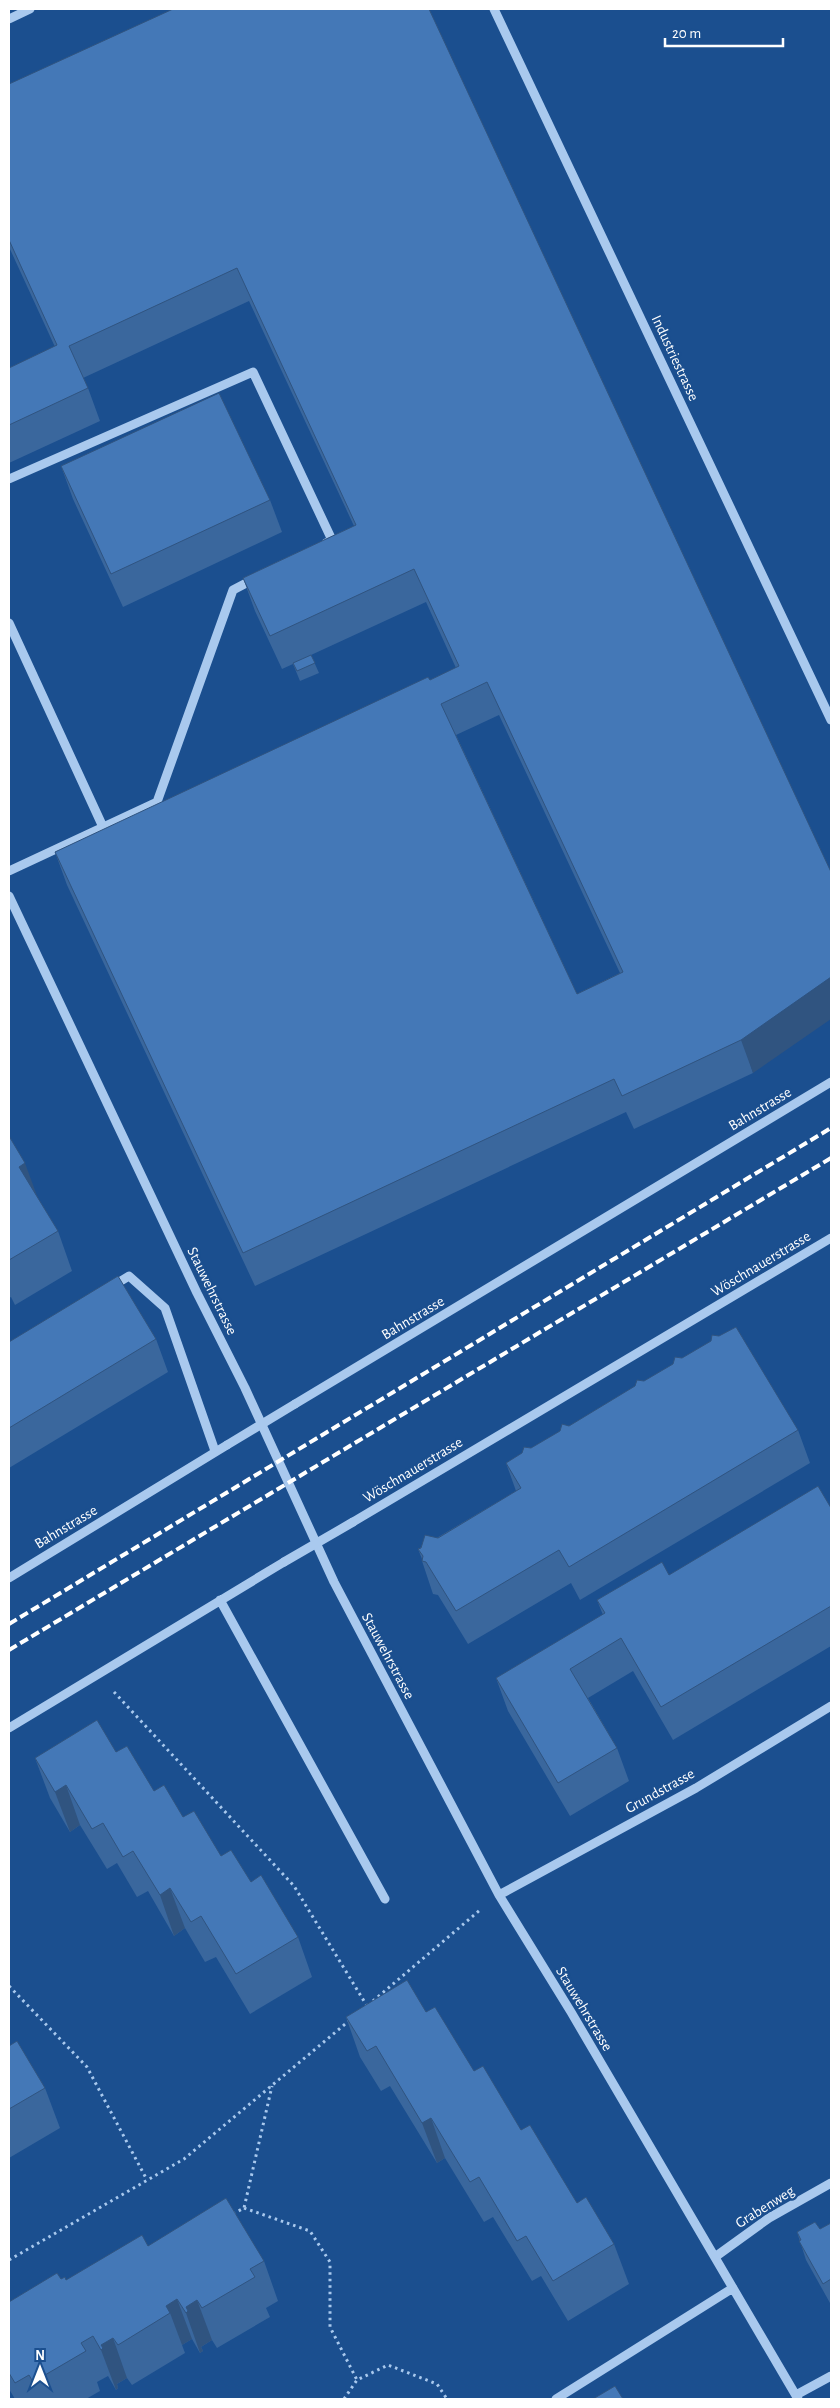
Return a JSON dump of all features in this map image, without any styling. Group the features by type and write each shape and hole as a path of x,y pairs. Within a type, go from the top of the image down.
{"street":[{"path":"9,19 30,9"},
{"name":"Industriestrasse","path":"494,9 831,720"},
{"path":"9,479 253,372 332,540 316,548"},
{"path":"9,871 157,802 233,590 266,573"},
{"path":"9,623 103,827"},
{"name":"Stauwehrstrasse","path":"9,896 12,910 197,1293 245,1388 334,1582 498,1895 571,2012 797,2397"},
{"name":"Bahnstrasse","path":"9,1578 831,1082"},
{"name":"Wöschnauerstrasse","path":"9,1728 220,1600 831,1238"},
{"path":"105,1290 129,1276 165,1308 215,1452"},
{"path":"220,1600 385,1900"},
{"name":"Grundstrasse","path":"498,1895 696,1788 831,1706"},
{"name":"Grabenweg","path":"716,2257 769,2218 831,2183"},
{"path":"556,2399 733,2288"},
{"path":"797,2397 831,2376"}],"path":[{"path":"97,1674 294,1886 367,2006"},
{"path":"360,2012 498,1895"},
{"path":"9,1986 87,2067 147,2180"},
{"path":"9,2260 184,2158 352,2018"},
{"path":"226,2218 244,2208 273,2084"},
{"path":"244,2208 310,2231 330,2262 330,2327 357,2380"},
{"path":"344,2399 357,2380 388,2365 437,2384 447,2399"}],"building":[{"path":"173,9 429,9 831,872 831,977 741,1040 622,1096 614,1079 243,1253 55,852 428,677 430,680 459,666 414,569 270,636 243,578 356,525 237,268 69,346 88,388 9,425 9,368 57,345 9,240 9,84","holes":["487,682 623,972 577,994 441,704"]},
{"path":"219,393 270,500 111,574 61,466"},
{"path":"311,655 315,663 297,671 293,663"},
{"path":"9,1136 25,1163 19,1167 58,1231 9,1260"},
{"path":"118,1276 156,1339 9,1428 9,1342"},
{"path":"736,1327 798,1430 569,1567 559,1550 456,1611 426,1562 422,1561 423,1556 418,1549 421,1548 425,1535 438,1538 521,1488 506,1463 522,1453 524,1447 531,1448 560,1431 562,1424 569,1426 635,1386 637,1380 644,1381 673,1364 675,1357 682,1358 711,1341 712,1335 719,1336"},
{"path":"818,1486 831,1508 831,1606 661,1707 621,1638 570,1669 617,1748 558,1783 496,1678 605,1613 597,1600 662,1562 669,1575"},
{"path":"97,1720 116,1752 127,1746 154,1791 164,1785 183,1817 194,1811 221,1856 231,1850 251,1882 261,1875 298,1937 236,1974 201,1916 191,1922 170,1888 160,1895 133,1851 123,1857 103,1823 92,1829 66,1785 55,1792 35,1758"},
{"path":"407,1980 426,2012 435,2007 474,2071 483,2066 521,2130 530,2125 577,2203 586,2197 614,2244 553,2281 526,2236 517,2241 479,2177 470,2182 431,2118 422,2123 376,2046 367,2051 346,2017"},
{"path":"17,2041 45,2088 9,2109 9,2046"},
{"path":"226,2198 264,2261 250,2269 255,2277 202,2308 197,2300 186,2307 188,2311 186,2313 177,2299 166,2306 170,2313 118,2345 113,2338 101,2345 103,2348 101,2350 93,2336 81,2343 86,2351 33,2382 29,2375 15,2383 9,2373 9,2302 57,2273 61,2279 65,2277 66,2280 142,2235 148,2246"},
{"path":"815,2222 820,2229 831,2223 831,2279 823,2284 799,2241 801,2240 797,2232"},
{"path":"615,2386 623,2399 593,2399"}],"railway":[{"path":"9,1624 831,1128"},
{"path":"9,1650 831,1158"}]}
